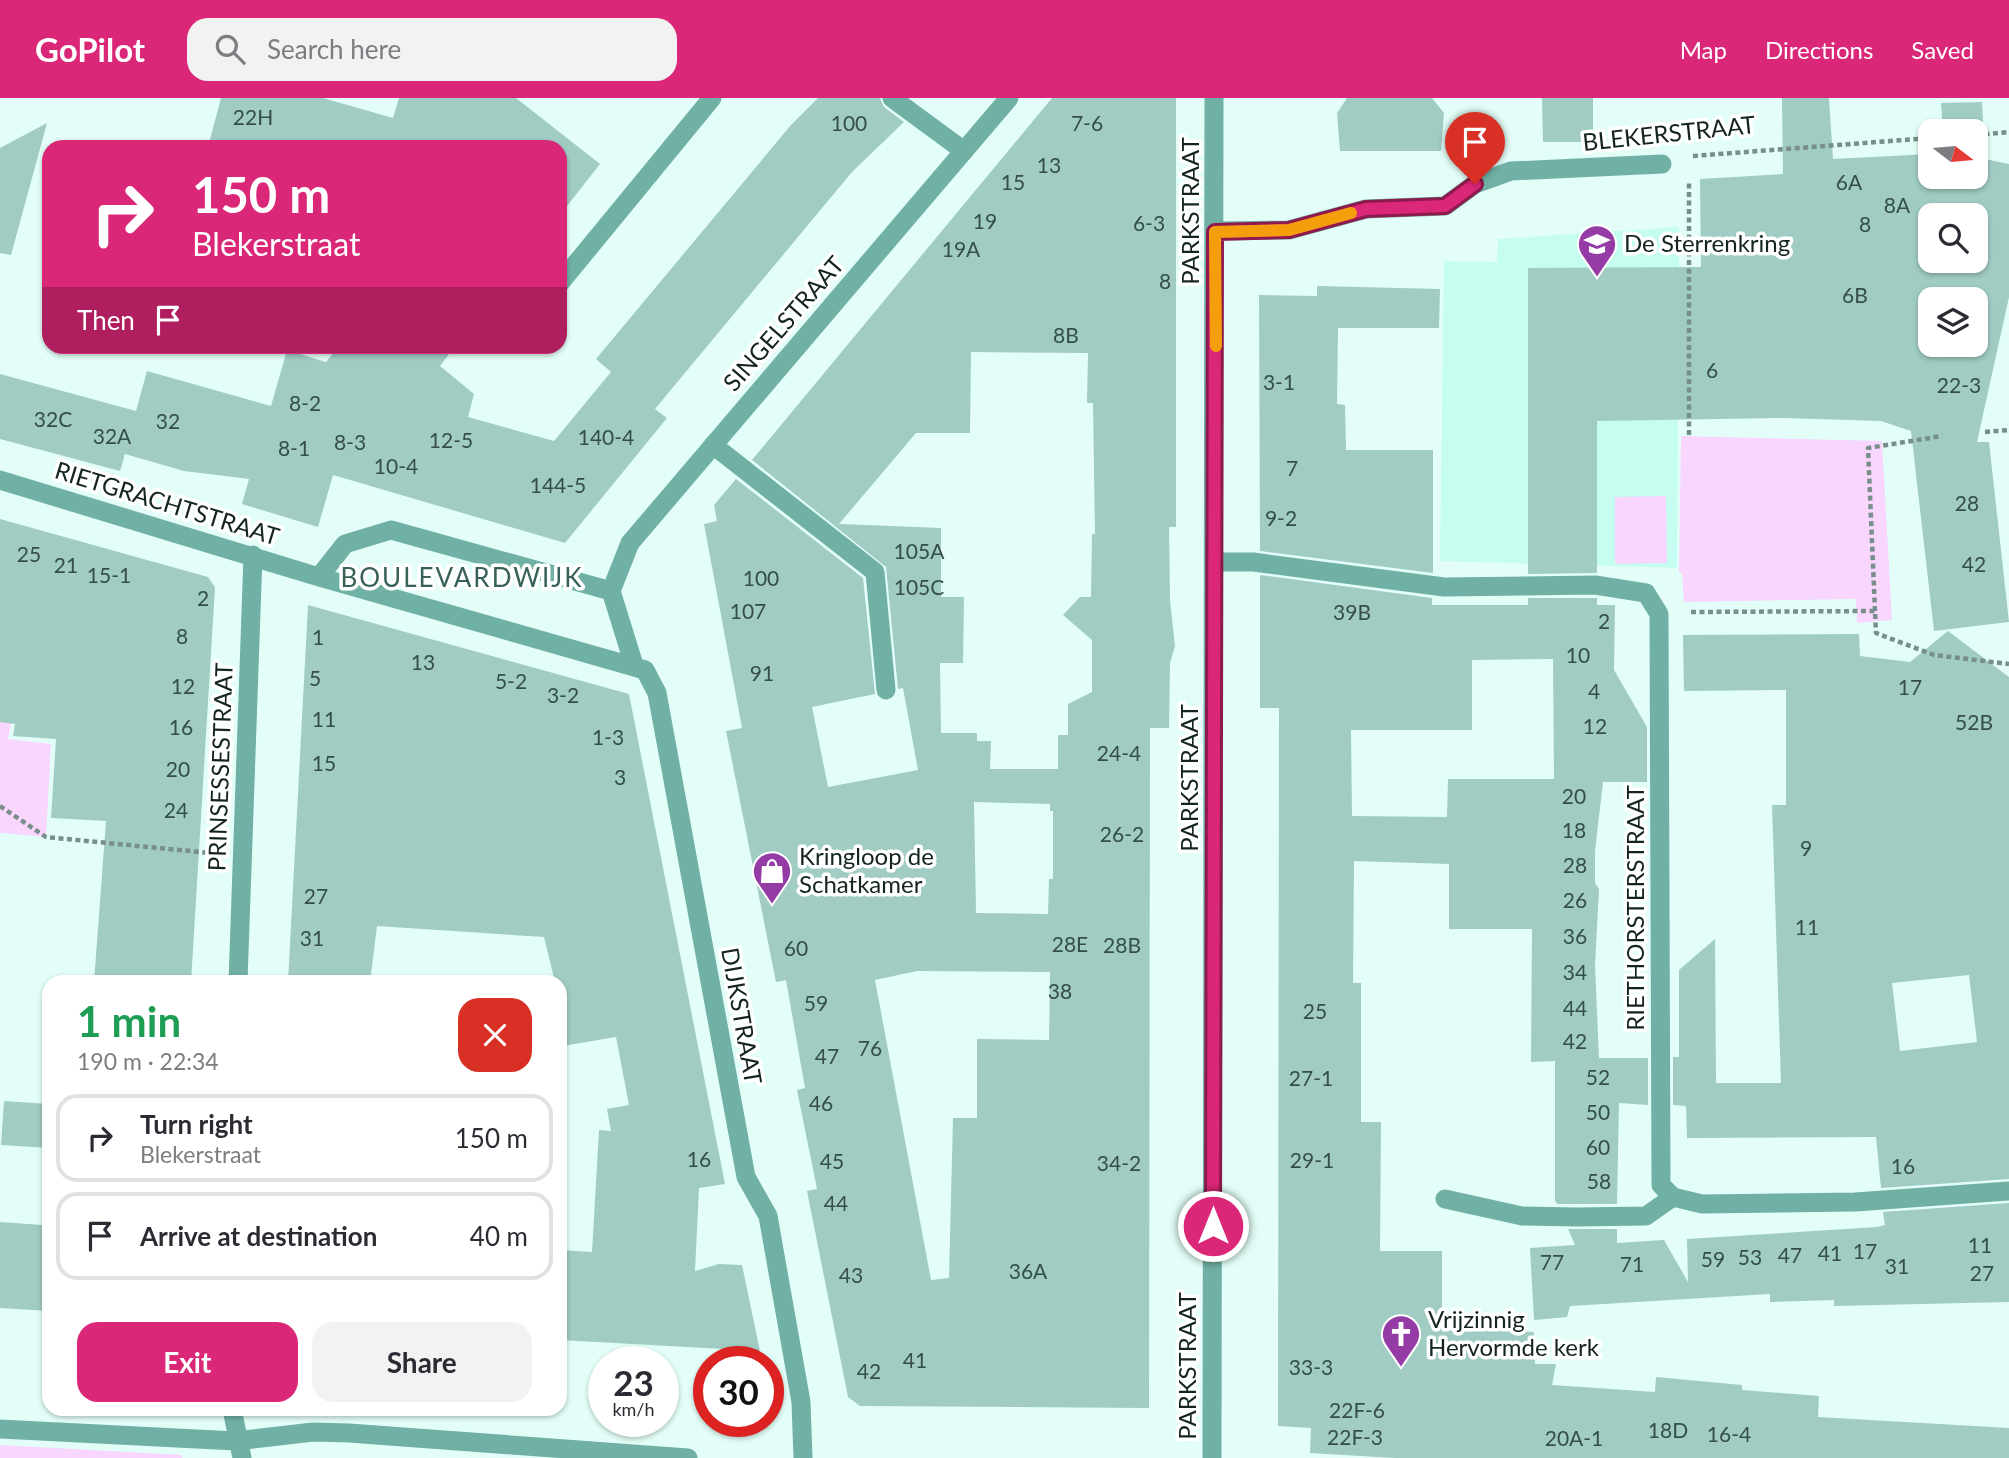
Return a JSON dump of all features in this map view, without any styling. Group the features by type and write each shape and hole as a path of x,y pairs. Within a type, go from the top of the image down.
{"street":[{"path":"567,274 712,98"},
{"path":"892,98 964,151"},
{"name":"SINGELSTRAAT","path":"611,592 630,543 1009,98"},
{"name":"PARKSTRAAT","path":"1212,1458 1216,562 1214,98"},
{"name":"BLEKERSTRAAT","path":"1215,232 1289,230 1366,209 1445,206 1475,184 1511,171 1662,164"},
{"path":"713,445 875,572 886,690"},
{"name":"RIETGRACHTSTRAAT","path":"0,480 319,577 634,664"},
{"path":"319,577 345,544 391,530 611,592"},
{"name":"PRINSESSESTRAAT","path":"238,975 253,555"},
{"path":"1216,562 1253,562 1444,587 1595,585 1646,593 1659,614"},
{"name":"DIJKSTRAAT","path":"611,592 634,664 646,670 657,693 746,1177 768,1216 801,1402 803,1458"},
{"name":"RIETHORSTERSTRAAT","path":"1659,614 1661,1185 1673,1197"},
{"path":"1445,1199 1522,1216 1577,1217 1646,1216 1673,1197 1702,1204 1855,1202 2009,1191"},
{"path":"233,1416 239,1449"},
{"path":"0,1429 239,1449 313,1432 349,1433 688,1458"}],"path":[{"path":"1988,134 2009,132"},
{"name":"BLEKERSTRAAT","path":"1662,164 1689,157 1918,139"},
{"path":"1689,157 1689,436"},
{"path":"1985,432 2009,430"},
{"path":"1942,436 1868,448 1876,633 1934,655 2009,664"},
{"path":"1659,614 1875,611"},
{"path":"0,806 46,837 242,856"}],"shaded area":[{"path":"1679,227 1677,568 1440,561 1444,261 1497,262 1498,239"},
{"path":"1681,436 1882,441 1892,620 1857,623 1856,599 1684,602 1682,573 1679,573"},
{"path":"1666,496 1667,563 1615,564 1615,497"},
{"path":"0,660 23,666 8,739 51,744 46,837 0,833"},
{"path":"0,1445 182,1455 182,1458 0,1458"}],"building":[{"path":"221,98 323,98 393,118 399,98 516,98 600,164 567,206 567,140 210,140"},
{"path":"818,98 880,98 884,107 904,122 852,172 655,409 667,418 565,543 333,475 318,527 242,504 249,479 184,471 125,454 120,471 0,439 0,374 136,411 147,371 271,406 286,354 300,354 326,362 332,354 449,354 440,366 474,394 468,417 554,441 611,372 596,359 791,125"},
{"path":"1052,98 1176,98 1176,527 1169,527 1170,600 1175,646 1170,663 1169,728 1150,728 1149,1408 860,1406 848,1397 807,1191 817,1189 797,1090 805,1088 786,980 776,982 726,731 742,728 704,524 717,521 714,505 736,479 863,578 875,694 812,707 828,787 918,770 903,688 898,689 886,567 752,460","holes":["971,352 1088,353 1087,403 1093,403 1095,534 1092,534 1091,597 1080,597 1063,615 1092,640 1092,692 1068,704 1068,735 1058,735 1058,769 990,769 991,741 977,741 977,733 941,733 940,663 963,663 964,597 941,597 941,528 839,524 916,433 970,433","974,802 1050,804 1050,811 1053,811 1053,879 1049,879 1048,914 976,913","917,971 1050,972 1049,1040 977,1039 977,1118 953,1118 949,1278 931,1280 875,980"]},
{"path":"1347,98 1432,98 1444,113 1441,151 1340,151 1337,113"},
{"path":"1542,98 1593,98 1593,142 1543,142"},
{"path":"1782,98 1829,98 1833,159 1918,155 1918,189 1988,189 1988,160 2009,164 2009,297 1977,442 1989,442 2009,622 1934,631 1911,431 1881,421 1783,418 1597,421 1597,573 1528,574 1528,268 1701,267 1700,179 1783,174"},
{"path":"1982,102 1983,119 1942,119 1941,103"},
{"path":"47,123 11,255 0,253 0,148"},
{"path":"1317,286 1440,289 1439,328 1338,328 1337,404 1345,405 1346,450 1433,450 1433,573 1260,551 1259,295 1317,296"},
{"path":"0,519 208,577 215,587 191,975 95,975 106,821 51,818 56,739 13,736 15,724 0,722"},
{"path":"1260,575 1432,598 1432,605 1528,605 1528,598 1597,598 1597,605 1615,605 1614,670 1647,727 1647,782 1603,782 1595,851 1595,883 1599,889 1595,965 1599,1058 1648,1058 1648,1105 1619,1103 1617,1204 1557,1204 1555,1200 1555,1061 1531,1062 1532,929 1449,929 1449,864 1354,861 1353,983 1361,983 1361,1122 1381,1122 1380,1251 1442,1251 1442,1328 1534,1332 1535,1364 1556,1364 1552,1385 1655,1392 1656,1377 1742,1385 1742,1390 1819,1396 1818,1417 2009,1428 2009,1458 1395,1458 1310,1453 1311,1428 1278,1426 1279,708 1260,708","holes":["1553,659 1554,779 1448,779 1447,817 1352,816 1351,730 1472,730 1472,660"]},
{"path":"308,605 629,694 725,1184 699,1188 695,1271 719,1264 742,1265 759,1346 693,1347 567,1340 567,1250 592,1252 599,1130 611,1131 607,1109 629,1105 616,1037 567,1045 567,975 553,975 544,937 377,926 371,975 288,975"},
{"path":"1948,631 2009,677 2009,1179 1881,1188 1876,1137 1687,1138 1686,1106 1673,1105 1673,1057 1679,1057 1679,970 1715,939 1716,1083 1781,1083 1772,805 1786,805 1786,690 1684,691 1683,635 1859,634 1860,656 1910,662","holes":["1969,975 1977,1042 1900,1051 1892,983"]},
{"path":"4,1101 42,1104 42,1148 1,1145"},
{"path":"2009,1203 2009,1302 1834,1306 1834,1300 1770,1302 1770,1294 1570,1306 1567,1317 1534,1320 1530,1248 1575,1245 1568,1229 1617,1229 1617,1243 1664,1240 1688,1282 1687,1239 1877,1227 1885,1225 1883,1212"},
{"path":"0,1222 42,1225 42,1311 0,1308"}],"slow traffic":[{"path":"1216,346 1215,232 1289,230 1351,213"}],"place":[{"name":"De Sterrenkring","path":"1597,278"},
{"name":"Kringloop de Schatkamer","path":"772,905"},
{"name":"Vrijzinnig Hervormde kerk","path":"1401,1368"}],"district":[{"name":"BOULEVARDWIJK","path":"462,578"}],"route":[{"path":"1213,1226 1215,232 1289,230 1366,209 1445,206 1475,184"}]}
